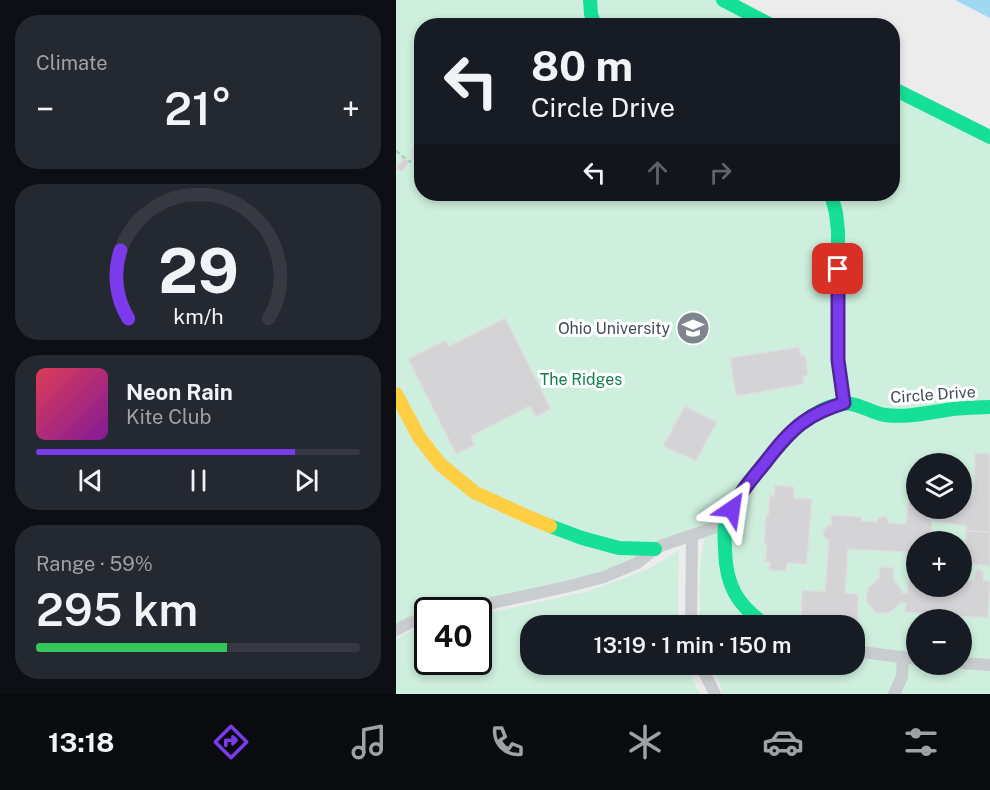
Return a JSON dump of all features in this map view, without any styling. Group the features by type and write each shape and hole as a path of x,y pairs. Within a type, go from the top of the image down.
{"street":[{"path":"590,0 592,18"},
{"path":"723,0 758,18"},
{"path":"900,92 990,137"},
{"path":"752,615 734,595 725,567 725,524 739,495 787,436 811,417 844,403 838,360 838,231 833,201"},
{"path":"396,394 419,437 440,464 474,492 528,518 582,538 619,548 655,549"},
{"name":"Circle Drive","path":"844,403 885,415 910,415 965,407 990,407"},
{"path":"492,603 570,586 615,573 637,563 655,549 725,524"},
{"path":"691,615 692,536"},
{"path":"396,630 414,622"},
{"path":"865,652 906,657"},
{"path":"894,694 902,677 903,657"},
{"path":"972,664 990,665"},
{"path":"706,675 715,694"}],"path":[{"path":"396,151 410,162 413,159"}],"green space":[{"name":"The Ridges","path":"396,0 723,0 759,18 414,18 414,201 900,201 900,92 990,137 990,694 723,694 716,675 865,675 865,615 700,615 700,568 704,539 673,541 637,563 492,602 492,597 414,597 414,623 396,630"},
{"path":"679,550 678,615 520,615 520,675 691,675 700,694 396,694 396,639 414,630 414,675 492,675 492,612 586,592 649,569"}],"water":[{"path":"955,0 990,0 990,18"}],"building":[{"path":"404,158 409,162 402,172 396,168"},
{"path":"505,318 551,409 536,417 530,406 471,436 475,445 456,454 408,359 446,340 449,346"},
{"path":"799,347 801,355 805,355 808,375 803,376 804,384 736,396 730,358"},
{"path":"685,406 717,422 696,461 663,446"},
{"path":"975,453 990,454 990,532 966,531 966,526 932,521 931,531 906,531 906,552 848,549 845,593 858,594 858,615 801,615 802,590 825,592 829,541 823,535 827,526 831,525 831,515 861,517 862,521 877,522 878,518 886,516 889,523 906,524 906,519 972,519 972,494 974,494"},
{"path":"775,485 794,487 794,498 812,499 807,564 787,563 786,571 769,570 770,562 765,562 766,515 768,515 770,495 774,496"},
{"path":"972,531 990,532 990,566 972,564"},
{"path":"880,567 894,568 893,579 903,591 902,593 906,593 906,597 972,597 972,581 974,581 977,570 981,570 984,573 983,580 990,581 988,618 972,617 972,609 906,609 905,612 906,603 901,603 889,613 876,613 866,601 868,588 879,578"}],"traffic: fast":[{"path":"590,0 592,18"},
{"path":"723,0 758,18"},
{"path":"900,92 990,137"},
{"path":"833,201 838,231 838,361 844,403"},
{"path":"754,615 735,594 728,574 724,536 726,522 744,488 800,424 820,411 841,404 852,404 880,414 894,416 990,407"},
{"path":"550,526 619,548 655,549"}],"traffic: slow":[{"path":"396,394 419,437 440,464 474,492 550,526"}],"place":[{"name":"Ohio University","path":"693,328"}],"route":[{"path":"732,509 739,495 792,431 811,417 844,403 838,360 838,269"}]}
